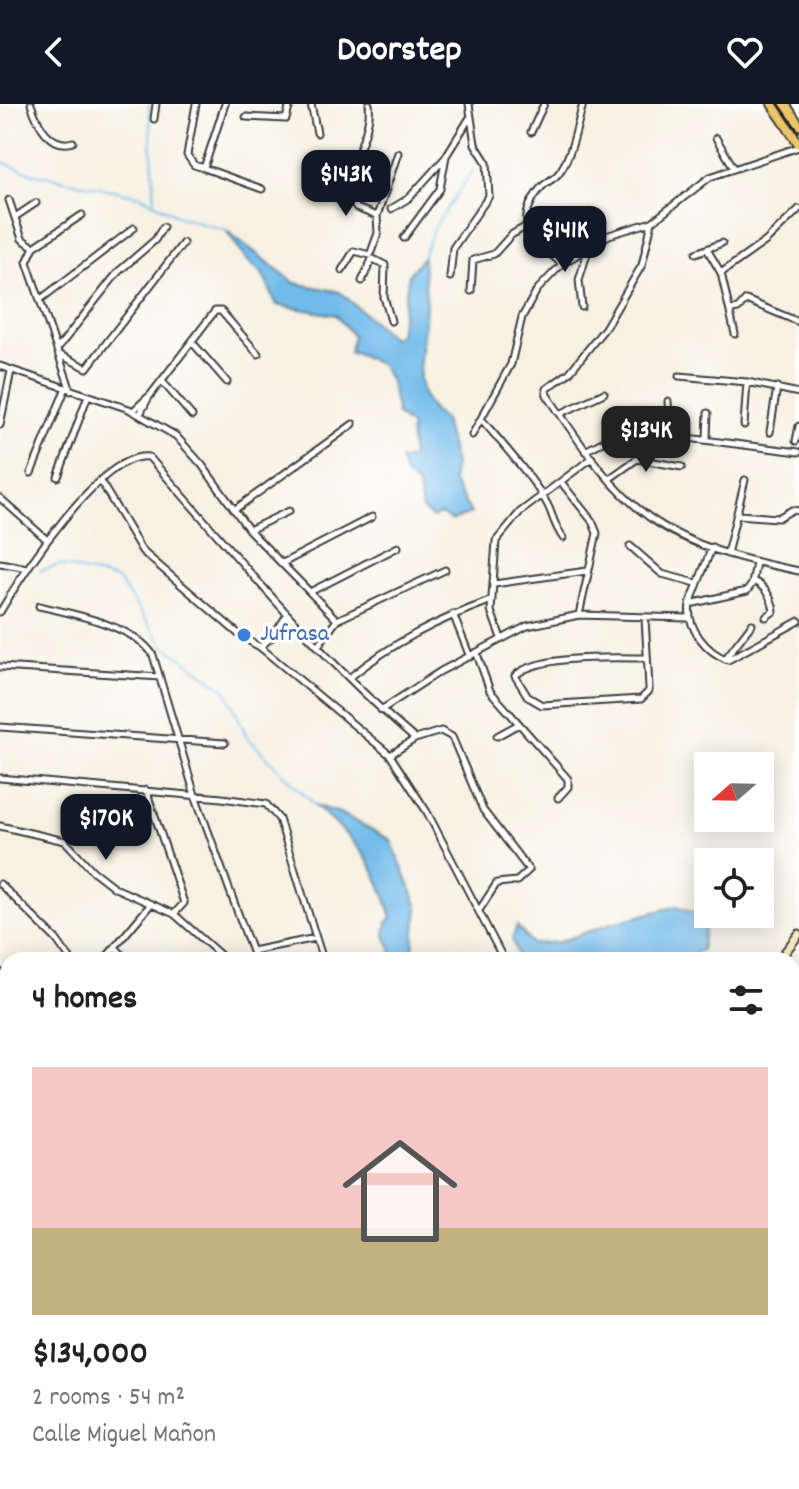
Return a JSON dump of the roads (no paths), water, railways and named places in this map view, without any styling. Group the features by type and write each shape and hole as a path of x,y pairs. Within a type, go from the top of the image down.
{"main road":[{"path":"772,104 799,145"},
{"path":"785,104 799,125"}],"street":[{"path":"31,104 36,118 53,141 63,145 73,142"},
{"path":"154,119 156,104"},
{"path":"196,104 187,155 194,165 262,189"},
{"path":"204,168 225,104"},
{"path":"246,117 286,119 290,104"},
{"path":"311,104 317,133"},
{"path":"369,104 370,120 350,187 352,201 359,209 377,216"},
{"path":"450,277 453,248 489,196 487,163 475,144 469,104"},
{"path":"531,132 544,104"},
{"path":"562,264 525,227 525,220 539,191 562,168 583,104"},
{"path":"391,209 409,198 446,156 470,118"},
{"path":"716,138 734,168"},
{"path":"472,435 511,364 522,317 537,290 562,264 589,246 652,222 710,177 799,145"},
{"path":"362,281 378,233 377,216 398,153"},
{"path":"404,238 440,189 446,156"},
{"path":"322,177 334,158 356,162"},
{"path":"9,200 22,239 34,247"},
{"path":"15,217 36,203"},
{"path":"721,273 766,241 799,209"},
{"path":"31,473 68,391 58,351 27,262 34,247 82,215"},
{"path":"652,222 642,265 605,328 569,373 545,392 585,451 651,519 727,554 799,571"},
{"path":"58,351 118,272 149,245 163,227"},
{"path":"471,291 473,260 494,254 511,235 525,227"},
{"path":"41,299 134,228"},
{"path":"58,351 87,368 183,243"},
{"path":"696,253 722,243"},
{"path":"582,307 579,280 589,246"},
{"path":"707,249 721,273 735,334"},
{"path":"342,270 354,251 385,265 384,297 391,321"},
{"path":"731,310 738,309 746,300 799,322"},
{"path":"133,411 149,397 215,311 221,311 258,354"},
{"path":"192,342 227,382"},
{"path":"0,366 87,398 133,411 176,436 202,465 249,530 337,620"},
{"path":"0,425 11,371"},
{"path":"679,376 747,382 799,393"},
{"path":"162,381 192,416"},
{"path":"744,425 747,382"},
{"path":"770,432 777,387"},
{"path":"560,414 604,393"},
{"path":"140,414 149,397"},
{"path":"58,477 87,398"},
{"path":"668,401 670,434"},
{"path":"707,438 708,413"},
{"path":"482,420 540,497 563,538"},
{"path":"234,510 353,424"},
{"path":"796,441 799,426"},
{"path":"585,451 624,434 670,434 799,452"},
{"path":"0,612 46,539 69,511 101,481 141,456 149,457 287,615 381,710 415,739"},
{"path":"502,638 491,611 496,541 520,512 592,458"},
{"path":"609,479 637,459 682,467"},
{"path":"727,554 745,480"},
{"path":"101,481 142,551 242,637 260,647 390,755 427,812 500,952"},
{"path":"561,482 592,521 597,533 579,615"},
{"path":"0,498 46,539"},
{"path":"738,515 778,518 792,510 799,511"},
{"path":"249,530 289,511"},
{"path":"281,564 372,517"},
{"path":"630,546 662,574 696,583"},
{"path":"310,592 398,547"},
{"path":"712,547 696,583 688,618 706,645 725,659 737,658 799,621"},
{"path":"0,563 27,568"},
{"path":"690,604 742,594 753,581 756,563"},
{"path":"318,646 337,620 445,570"},
{"path":"494,584 587,571"},
{"path":"753,581 766,591 774,606 774,611 766,617"},
{"path":"349,678 421,628 492,600"},
{"path":"39,606 84,615 141,641 153,655 195,795 252,951 316,938"},
{"path":"453,614 470,657"},
{"path":"260,647 274,635 287,615"},
{"path":"381,710 441,671 527,626 579,615 688,618"},
{"path":"645,618 649,691 637,700 542,705 528,697 515,676 527,669 566,661 647,658"},
{"path":"725,659 752,624"},
{"path":"477,654 490,691 568,779 568,787 558,798"},
{"path":"0,667 160,677"},
{"path":"497,736 519,724"},
{"path":"0,727 225,743"},
{"path":"390,755 415,739 441,731 452,737 483,810 529,870 517,881 497,883 480,909"},
{"path":"0,778 266,804 275,810 320,952"},
{"path":"146,790 184,903 174,914"},
{"path":"0,826 65,841 93,871 115,888 174,914 217,952"},
{"path":"0,884 65,952"},
{"path":"111,952 151,904"},
{"path":"785,952 799,934"},
{"path":"115,947 120,952"}],"water":[{"path":"226,230 295,283 340,292 392,338 399,334 409,274 423,257 426,300 420,381 431,408 444,420 455,464 452,481 471,513 452,521 440,514 433,518 422,510 418,486 405,475 400,460 412,458 410,426 397,415 391,383 381,365 356,353 349,353 353,336 336,315 277,305 262,273 246,259"},
{"path":"315,805 342,814 391,840 418,907 414,952 391,952 385,935 387,922 392,918 386,898 372,867 354,843"},
{"path":"677,906 694,912 694,928 705,929 701,950 697,952 516,952 512,939 517,926 532,944 559,942 609,924"}],"waterway":[{"path":"149,104 155,203"},
{"path":"0,161 31,173 141,196 178,216 226,230"},
{"path":"423,257 433,230 474,169"},
{"path":"40,571 59,565 118,580 163,645 226,690 247,737 315,805"}],"railway":[{"path":"779,104 799,132"}],"place":[{"name":"Jufrasa","path":"244,635"}]}
